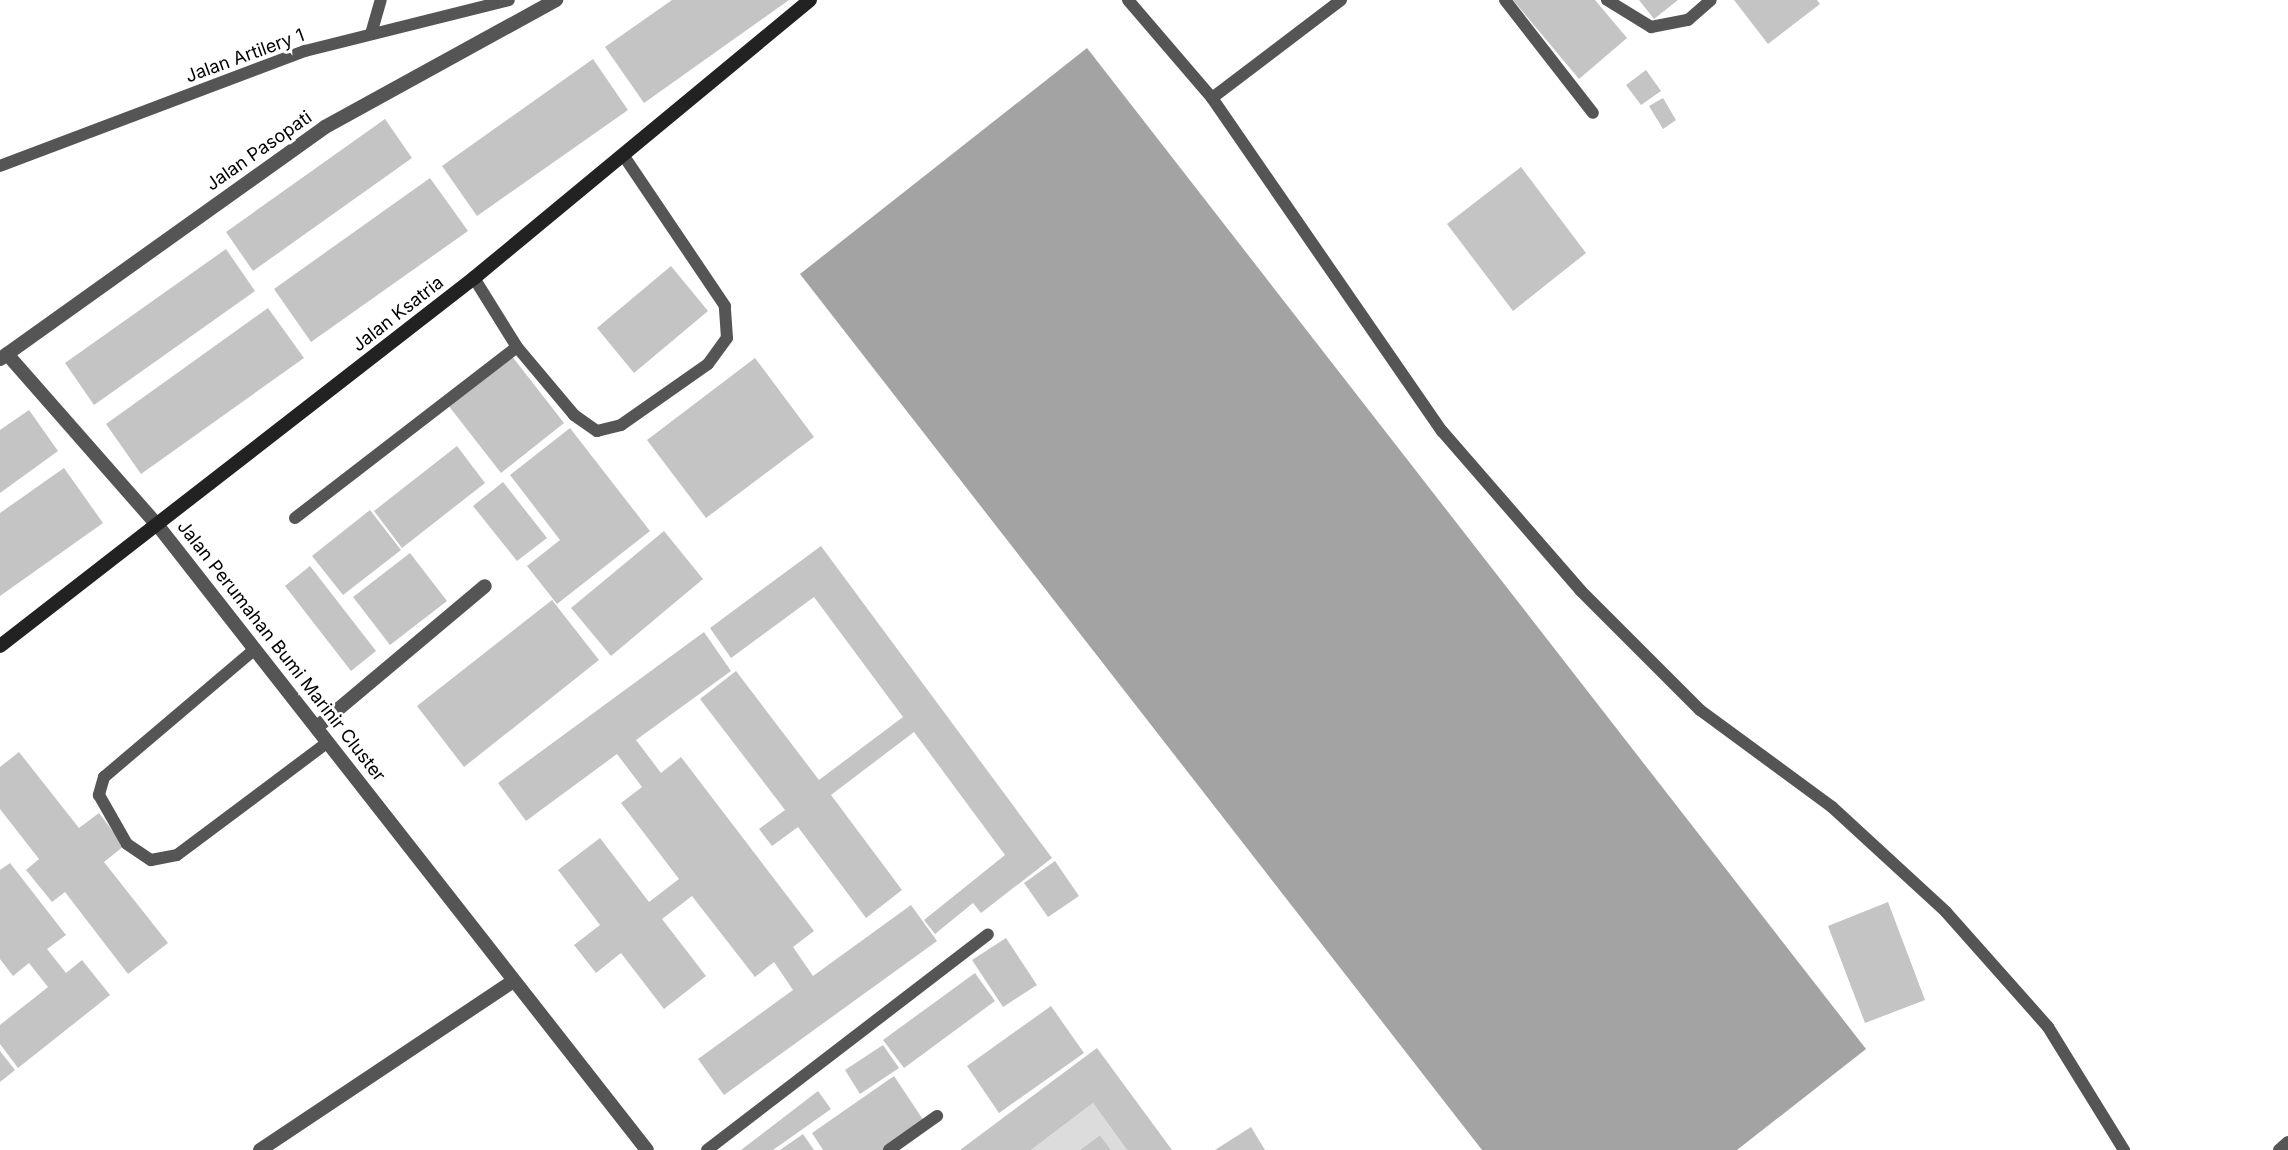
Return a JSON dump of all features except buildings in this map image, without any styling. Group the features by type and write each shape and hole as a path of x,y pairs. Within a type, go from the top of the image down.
{"street":[{"name":"Jalan Pasopati","path":"4,357 325,127 556,0"},
{"name":"Jalan Ksatria","path":"0,646 159,527 474,278 810,0"},
{"name":"Jalan Perumahan Bumi Marinir Cluster","path":"4,357 159,527 317,727 512,982 647,1150"},
{"path":"317,727 485,586"},
{"path":"260,1150 512,982"}],"lane":[{"path":"372,34 381,0"},
{"name":"Jalan Artilery 1","path":"0,166 305,51 509,0"},
{"path":"1128,0 1212,98 1442,430 1571,580 1700,710 1832,807 1946,912 2048,1027 2124,1150"},
{"path":"1212,98 1341,0"},
{"path":"1505,0 1593,113"},
{"path":"1607,0 1618,13 1651,27 1689,20 1711,0"},
{"path":"474,278 517,347 574,415 597,431 621,425 708,364 727,338 725,306 623,155"},
{"path":"295,518 517,347"},
{"path":"255,649 103,777 99,795 127,844 151,860 177,855 328,742"},
{"path":"707,1150 988,934"},
{"path":"889,1150 937,1116"},
{"path":"2279,1150 2288,1142"}],"shaded area":[{"path":"1087,48 1866,1049 1737,1150 1482,1150 800,274"},
{"path":"1093,1103 1127,1150 1111,1150 1100,1135 1080,1150 1031,1150"}]}
